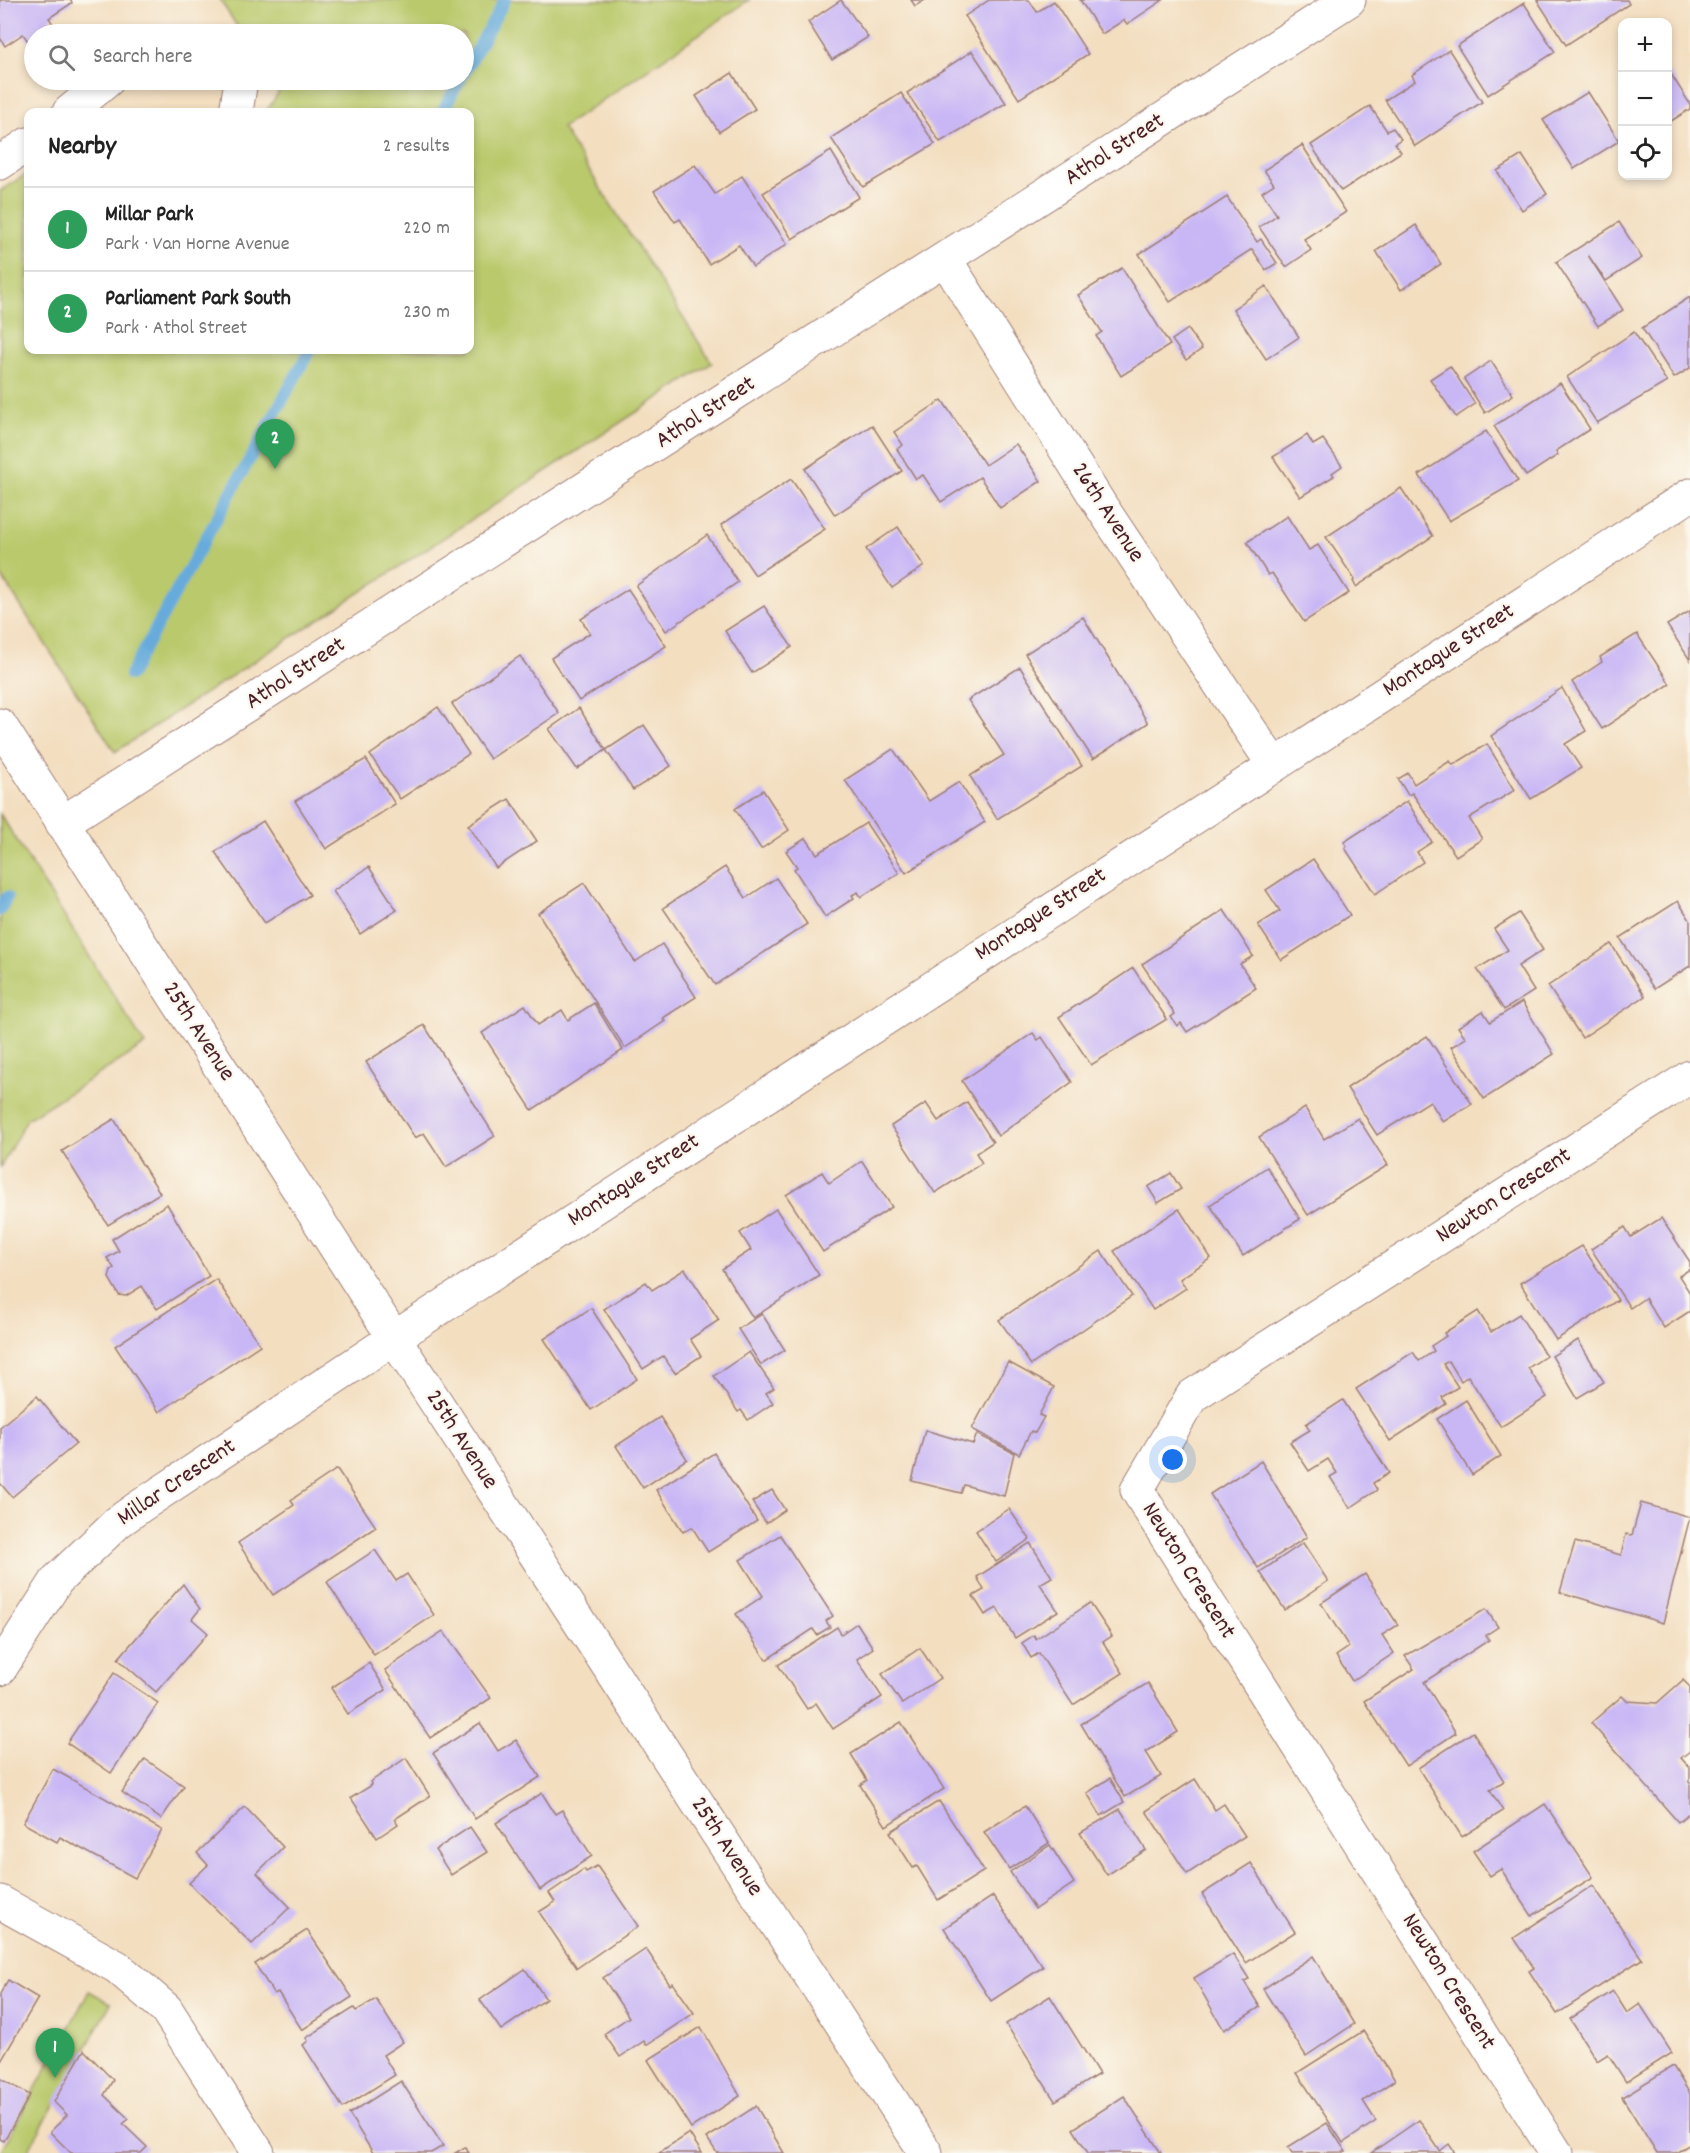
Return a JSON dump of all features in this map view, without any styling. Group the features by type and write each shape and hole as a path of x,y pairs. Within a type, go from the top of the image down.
{"street":[{"name":"Athol Street","path":"62,824 1349,0"},
{"path":"74,108 96,90"},
{"path":"237,108 239,90"},
{"path":"0,163 24,147"},
{"name":"26th Avenue","path":"945,259 1096,499 1274,764"},
{"name":"Montague Street","path":"394,1338 1690,495"},
{"name":"25th Avenue","path":"0,725 394,1338 926,2153"},
{"name":"Newton Crescent","path":"1556,2153 1137,1490 1192,1396 1690,1077"},
{"name":"Millar Crescent","path":"0,1670 57,1580 118,1522 394,1338"},
{"path":"0,1902 117,1967 166,2009 258,2153"}],"green space":[{"path":"220,0 749,0 562,128 712,363 115,752 0,574 0,191 24,176 24,354 474,354 474,108 269,108 279,92 278,90 474,90 474,24 236,24"},
{"path":"0,814 145,1045 27,1119 0,1168"},
{"path":"89,1991 111,2003 27,2153 0,2153"}],"building":[{"path":"0,0 71,0 72,3 49,18 53,24 24,24 24,35 5,46 0,38"},
{"path":"841,0 868,37 832,60 808,22"},
{"path":"911,0 925,0 915,6"},
{"path":"989,0 1029,0 1037,12 1054,1 1088,54 1019,99 965,16"},
{"path":"1080,0 1163,0 1127,24 1124,20 1102,34"},
{"path":"1537,0 1627,0 1629,4 1566,45"},
{"path":"1524,3 1555,52 1488,95 1457,46"},
{"path":"1449,50 1482,102 1415,146 1385,100 1415,81 1412,75"},
{"path":"972,51 1006,103 940,142 907,93"},
{"path":"732,73 755,109 719,132 696,96"},
{"path":"1672,76 1690,104 1690,109 1672,120"},
{"path":"1588,92 1618,142 1574,169 1543,120"},
{"path":"901,93 935,144 863,187 831,138"},
{"path":"1370,106 1387,131 1393,128 1401,139 1395,143 1401,152 1341,191 1311,145"},
{"path":"1302,145 1346,212 1304,239 1311,250 1286,267 1259,227 1277,215 1262,192 1274,184 1264,170"},
{"path":"831,151 859,197 792,239 763,193"},
{"path":"1522,155 1547,194 1522,210 1497,171"},
{"path":"695,165 715,194 742,176 787,244 753,267 739,245 709,264 680,219 675,222 654,191"},
{"path":"1227,197 1257,242 1261,239 1277,263 1266,270 1252,249 1170,302 1139,254"},
{"path":"1619,222 1642,258 1606,281 1588,255 1623,310 1598,326 1556,262"},
{"path":"1416,225 1441,264 1401,290 1376,251"},
{"path":"1122,268 1170,345 1121,376 1096,336 1102,332 1078,295"},
{"path":"1266,286 1299,337 1266,359 1233,309"},
{"path":"1690,297 1690,368 1674,378 1642,328"},
{"path":"1188,329 1202,349 1186,360 1172,340"},
{"path":"1634,332 1667,382 1597,423 1567,377"},
{"path":"1491,361 1513,395 1485,413 1464,379"},
{"path":"1450,366 1475,404 1456,417 1430,379"},
{"path":"1560,383 1590,429 1556,451 1558,455 1526,476 1494,426"},
{"path":"942,400 985,465 1016,444 1041,481 1000,508 980,477 941,502 923,475 916,479 897,449 903,445 894,432"},
{"path":"872,425 902,471 835,515 805,469"},
{"path":"1486,431 1518,481 1449,521 1419,475"},
{"path":"1307,435 1313,445 1323,439 1342,466 1332,473 1334,476 1300,497 1273,457"},
{"path":"791,479 825,529 755,575 721,525"},
{"path":"1401,488 1433,536 1356,587 1353,581 1355,580 1326,537"},
{"path":"1287,516 1309,550 1318,545 1349,593 1304,622 1272,573 1268,575 1247,542"},
{"path":"898,527 924,566 892,588 866,549"},
{"path":"707,535 738,582 666,631 636,586"},
{"path":"628,589 666,646 579,701 551,658 590,633 581,619"},
{"path":"764,606 792,647 752,673 725,631"},
{"path":"1690,611 1690,660 1667,625"},
{"path":"1083,617 1148,723 1093,759 1025,654"},
{"path":"1637,634 1670,684 1602,729 1572,682 1602,662 1600,657"},
{"path":"520,656 559,713 490,759 452,704"},
{"path":"1020,667 1082,766 997,819 970,776 1004,755 968,700"},
{"path":"1562,688 1586,731 1565,744 1581,768 1531,799 1491,736"},
{"path":"438,707 469,754 400,799 370,755"},
{"path":"579,708 606,750 577,769 549,729"},
{"path":"644,725 671,766 633,790 606,750"},
{"path":"1487,744 1515,790 1469,818 1482,839 1456,856 1412,793 1408,795 1398,779 1408,773 1414,784 1450,761 1453,765"},
{"path":"893,749 929,801 959,782 985,822 906,873 845,780"},
{"path":"366,759 395,804 326,849 295,801"},
{"path":"763,790 789,830 761,849 735,809"},
{"path":"509,799 537,841 496,868 468,825"},
{"path":"1407,801 1432,842 1417,852 1423,862 1375,894 1345,848 1347,846 1344,842"},
{"path":"263,821 310,895 265,923 215,852"},
{"path":"866,823 899,873 861,897 858,892 852,895 854,898 825,917 794,869 797,867 786,851 806,838 817,854"},
{"path":"1313,859 1350,915 1281,960 1258,925 1280,911 1266,890"},
{"path":"369,867 397,910 360,934 333,891"},
{"path":"725,867 746,898 776,878 807,924 715,985 663,908"},
{"path":"584,883 635,962 662,944 696,997 663,1018 665,1021 625,1048 538,913"},
{"path":"1678,901 1690,920 1690,966 1654,989 1620,938"},
{"path":"1224,910 1253,956 1240,964 1256,988 1187,1032 1181,1023 1177,1026 1171,1017 1175,1014 1142,964"},
{"path":"1519,913 1543,950 1518,966 1534,991 1504,1010 1477,969 1508,950 1494,929"},
{"path":"1611,944 1645,996 1582,1038 1548,986"},
{"path":"1133,968 1167,1019 1091,1065 1059,1017"},
{"path":"1522,1002 1554,1054 1484,1099 1451,1047 1466,1038 1458,1027 1483,1011 1490,1022"},
{"path":"594,1003 623,1050 532,1110 482,1033 525,1005 538,1025 562,1010 568,1020"},
{"path":"424,1025 495,1136 446,1167 424,1133 415,1138 366,1062"},
{"path":"1033,1033 1038,1040 1042,1037 1072,1082 998,1136 962,1081"},
{"path":"1427,1036 1472,1104 1443,1122 1430,1101 1377,1135 1347,1088"},
{"path":"967,1102 993,1142 976,1153 982,1163 935,1193 891,1126 926,1103 938,1121"},
{"path":"1305,1108 1324,1139 1358,1118 1388,1165 1308,1215 1259,1137"},
{"path":"114,1119 160,1193 108,1225 62,1151"},
{"path":"862,1161 892,1207 823,1252 786,1195 822,1172 829,1183"},
{"path":"1267,1167 1300,1219 1243,1256 1210,1205"},
{"path":"1171,1173 1181,1189 1158,1203 1148,1187"},
{"path":"167,1204 209,1276 157,1309 142,1286 126,1296 119,1295 109,1278 114,1268 107,1258 119,1251 112,1239"},
{"path":"776,1209 819,1275 753,1318 722,1269 751,1250 740,1233"},
{"path":"1179,1209 1211,1258 1180,1279 1186,1288 1153,1310 1114,1251"},
{"path":"1661,1218 1690,1262 1690,1269 1679,1276 1690,1293 1690,1311 1664,1328 1645,1298 1630,1308 1591,1249 1625,1227 1631,1237"},
{"path":"1582,1246 1618,1300 1556,1340 1520,1283"},
{"path":"1101,1251 1132,1296 1031,1365 999,1320"},
{"path":"685,1269 719,1320 690,1339 701,1356 675,1373 663,1356 643,1369 604,1309 646,1282 652,1290"},
{"path":"216,1279 260,1345 159,1412 115,1346"},
{"path":"591,1308 637,1379 591,1410 544,1339"},
{"path":"1478,1311 1491,1332 1519,1314 1546,1356 1528,1368 1547,1397 1501,1427 1468,1376 1461,1381 1449,1361 1443,1364 1458,1387 1442,1397 1446,1404 1390,1441 1356,1389 1413,1352 1419,1361 1434,1351 1431,1346 1446,1336 1444,1333"},
{"path":"762,1314 785,1350 761,1365 738,1329"},
{"path":"1578,1340 1604,1382 1577,1398 1552,1356"},
{"path":"749,1352 774,1388 766,1393 773,1403 748,1420 741,1410 738,1412 714,1376"},
{"path":"1008,1362 1054,1387 1039,1415 1044,1417 1035,1433 1031,1431 1019,1454 972,1429"},
{"path":"37,1396 76,1444 12,1497 0,1483 0,1427"},
{"path":"1343,1400 1389,1473 1373,1483 1377,1490 1350,1508 1330,1477 1337,1473 1328,1459 1309,1471 1290,1442 1310,1430 1306,1424"},
{"path":"1466,1400 1501,1456 1472,1475 1437,1419"},
{"path":"660,1417 687,1459 643,1488 616,1446"},
{"path":"925,1430 973,1444 977,1434 1014,1453 1004,1496 964,1485 961,1493 912,1481"},
{"path":"714,1453 757,1521 708,1552 692,1527 683,1532 656,1490"},
{"path":"1261,1461 1307,1537 1258,1568 1210,1494"},
{"path":"337,1469 376,1527 273,1595 238,1543 294,1505 291,1500"},
{"path":"772,1490 785,1510 766,1523 752,1502"},
{"path":"1641,1503 1690,1517 1663,1623 1560,1592 1575,1542 1621,1555 1626,1534 1632,1535"},
{"path":"1009,1509 1030,1539 996,1562 976,1531"},
{"path":"780,1535 833,1616 826,1621 830,1627 817,1635 813,1629 766,1660 736,1614 763,1596 740,1560"},
{"path":"1030,1543 1052,1577 1040,1584 1058,1611 1015,1638 997,1608 985,1615 973,1596 984,1590 977,1577"},
{"path":"1303,1543 1328,1581 1285,1610 1260,1572"},
{"path":"375,1550 396,1581 407,1574 434,1615 374,1655 327,1582"},
{"path":"1365,1574 1398,1625 1382,1635 1394,1653 1352,1681 1336,1656 1349,1647 1321,1603"},
{"path":"183,1584 200,1609 192,1619 208,1633 156,1692 118,1659"},
{"path":"1090,1603 1112,1636 1103,1642 1123,1673 1073,1705 1039,1653 1031,1658 1022,1643 1034,1635 1036,1639"},
{"path":"1486,1609 1498,1627 1486,1635 1489,1640 1424,1682 1456,1733 1406,1766 1364,1701 1414,1669 1405,1656"},
{"path":"857,1623 873,1648 857,1659 882,1697 833,1729 816,1703 807,1709 778,1665 837,1627 841,1634"},
{"path":"443,1631 491,1698 430,1738 385,1670"},
{"path":"920,1648 940,1678 902,1704 882,1674"},
{"path":"369,1663 386,1690 348,1714 331,1688"},
{"path":"114,1673 158,1703 111,1773 67,1743"},
{"path":"1683,1680 1690,1687 1690,1751 1681,1758 1690,1768 1690,1812 1678,1822 1591,1723 1622,1696 1627,1701 1657,1703"},
{"path":"1148,1683 1178,1732 1146,1752 1161,1776 1125,1797 1081,1724"},
{"path":"901,1722 944,1789 886,1826 860,1785 867,1780 851,1754"},
{"path":"480,1723 498,1751 516,1740 540,1777 475,1819 433,1753"},
{"path":"1473,1732 1504,1781 1490,1790 1503,1811 1462,1837 1418,1768"},
{"path":"406,1758 430,1796 395,1819 398,1824 377,1838 351,1798 372,1785 370,1782"},
{"path":"145,1759 184,1786 161,1819 122,1792"},
{"path":"53,1769 162,1830 135,1878 60,1837 57,1842 23,1823"},
{"path":"1110,1778 1124,1802 1101,1816 1087,1793"},
{"path":"1195,1779 1215,1810 1224,1804 1245,1836 1187,1874 1146,1811"},
{"path":"542,1793 555,1814 562,1810 592,1856 540,1890 496,1823"},
{"path":"939,1801 984,1871 938,1900 917,1866 913,1868 890,1832"},
{"path":"1545,1804 1593,1877 1532,1916 1501,1869 1490,1876 1473,1851"},
{"path":"1025,1806 1049,1843 1009,1869 984,1832"},
{"path":"245,1807 283,1847 257,1873 290,1907 252,1944 189,1883 208,1865 197,1853"},
{"path":"1120,1809 1146,1850 1107,1875 1080,1833"},
{"path":"470,1827 487,1852 451,1875 435,1850"},
{"path":"1050,1845 1074,1883 1035,1909 1010,1872"},
{"path":"1251,1863 1295,1932 1246,1963 1202,1894"},
{"path":"597,1866 638,1926 577,1968 539,1912 555,1902 549,1893 584,1869 586,1872"},
{"path":"1593,1885 1642,1959 1557,2014 1529,1971 1534,1968 1514,1938"},
{"path":"993,1896 1043,1967 991,2001 944,1928"},
{"path":"307,1930 352,1997 302,2030 278,1992 274,1994 255,1964"},
{"path":"646,1949 670,1985 673,1983 694,2013 646,2045 644,2041 620,2057 604,2034 629,2017 603,1978"},
{"path":"1233,1954 1249,1979 1244,1981 1260,2007 1224,2030 1194,1978"},
{"path":"1313,1956 1354,2024 1306,2056 1263,1989"},
{"path":"525,1969 546,1999 501,2030 480,2000"},
{"path":"8,1980 38,1998 0,2063 0,1994"},
{"path":"1613,1991 1627,2013 1640,2004 1672,2053 1626,2082 1608,2054 1597,2061 1570,2019"},
{"path":"1050,1996 1099,2074 1055,2101 1006,2024"},
{"path":"376,1999 403,2042 383,2055 395,2075 343,2108 303,2045 308,2041 306,2038 354,2008 356,2011"},
{"path":"701,2027 740,2096 691,2128 648,2060"},
{"path":"1363,2031 1395,2080 1363,2101 1376,2121 1343,2143 1297,2073"},
{"path":"84,2050 113,2080 104,2095 129,2119 123,2124 147,2147 141,2153 71,2153 50,2132 67,2115 54,2102"},
{"path":"1673,2066 1690,2094 1690,2144 1676,2153 1657,2153 1622,2097"},
{"path":"0,2078 30,2095 4,2141 0,2139"},
{"path":"401,2081 443,2146 431,2153 373,2153 349,2114"},
{"path":"1124,2096 1161,2153 1088,2153 1073,2129"},
{"path":"756,2106 784,2153 717,2153 707,2138"},
{"path":"1419,2120 1440,2151 1449,2144 1455,2153 1371,2153"},
{"path":"1327,2123 1346,2152 1292,2153 1288,2147"},
{"path":"689,2133 702,2153 658,2153"},
{"path":"465,2147 469,2153 455,2153"}],"waterway":[{"path":"474,55 505,0"},
{"path":"444,108 454,90"},
{"path":"130,675 308,354"},
{"path":"0,910 7,897"}],"place":[{"name":"Parliament Park South","path":"275,469"},
{"name":"Millar Park","path":"55,2078"}]}
